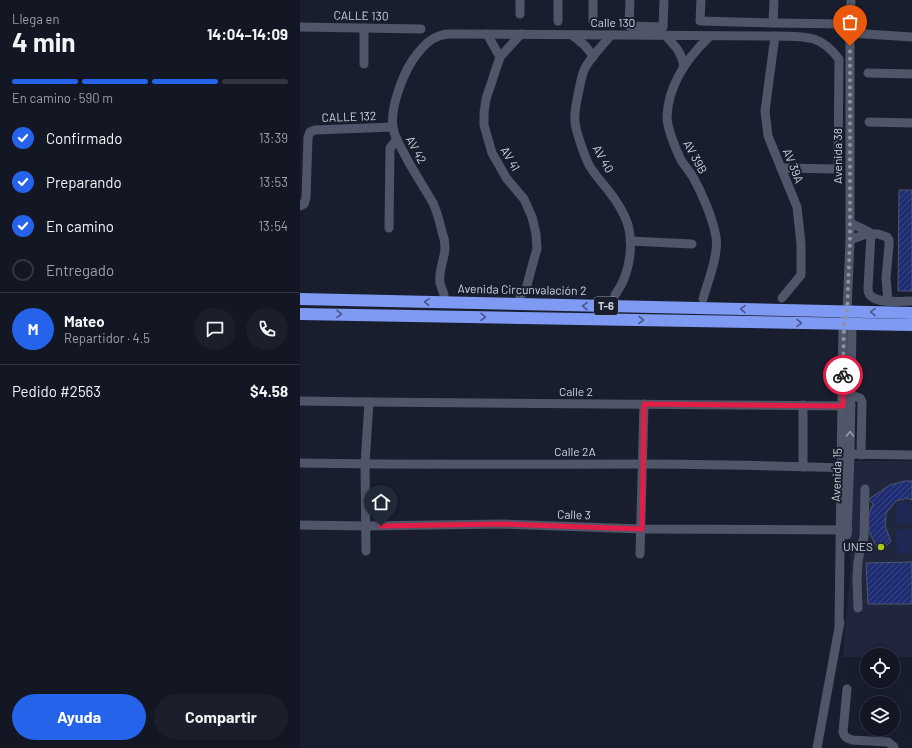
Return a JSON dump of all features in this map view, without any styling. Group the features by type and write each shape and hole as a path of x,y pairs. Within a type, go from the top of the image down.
{"highway":[{"name":"Avenida Circunvalación 2","path":"300,300 912,313"},
{"name":"T-6","path":"300,314 912,325"}],"street":[{"path":"520,0 520,14"},
{"path":"558,0 558,21"},
{"path":"593,0 593,20"},
{"path":"630,0 629,26 664,27 664,0"},
{"path":"701,0 700,21 773,23 850,29 912,37"},
{"path":"773,23 774,0"},
{"name":"Avenida 38","path":"848,323 847,312 850,240 850,29 852,0"},
{"name":"CALLE 130","path":"300,27 421,29"},
{"path":"364,28 364,64"},
{"name":"Calle 130","path":"450,34 775,36 806,37 814,39 823,43 839,59 838,169 781,168"},
{"name":"AV 42","path":"444,295 440,282 440,273 446,246 438,218 433,204 396,139 393,127 395,102 400,86 410,64 427,42 435,37 450,34"},
{"path":"488,34 500,57"},
{"name":"AV 41","path":"520,296 526,289 537,249 536,234 532,217 524,199 507,179 492,153 484,124 484,113 486,99 500,57 521,34"},
{"path":"572,35 589,50 593,57"},
{"name":"AV 40","path":"611,35 589,61 584,71 576,106 575,123 588,163 618,204 626,221 630,235 628,263 623,281 615,295"},
{"path":"665,36 678,50 682,57 684,66"},
{"name":"AV 39B","path":"703,299 715,255 716,237 703,197 673,142 667,118 669,100 684,66 697,49 710,36"},
{"name":"AV 39A","path":"775,36 766,111 768,136 797,207 801,244 800,275 782,298"},
{"path":"868,73 912,74"},
{"path":"869,122 912,123"},
{"name":"CALLE 132","path":"300,206 304,204 306,198 308,137 310,132 315,130 393,127"},
{"path":"389,228 390,148 396,139"},
{"path":"850,223 860,229 868,231 871,234"},
{"path":"850,240 866,234 884,235 889,240 890,245 886,278 888,301"},
{"path":"871,234 868,293 877,299 888,301 912,301"},
{"path":"630,241 692,244"},
{"name":"Avenida 15","path":"847,406 851,395 848,323"},
{"name":"Avenida 15","path":"817,748 840,626 846,468 848,323"},
{"path":"851,395 860,398 862,402 861,455"},
{"name":"Calle 2","path":"300,401 847,406"},
{"path":"366,551 365,464 369,402"},
{"path":"640,554 642,529 644,404"},
{"path":"803,405 803,467"},
{"path":"846,454 912,455"},
{"name":"Calle 2A","path":"300,463 643,464 846,468"},
{"path":"858,608 857,579 858,562 864,537 865,489"},
{"name":"Calle 3","path":"300,525 366,526 503,524 642,529 844,530"},
{"path":"847,689 844,736 852,740 888,742 894,748"}],"shaded area":[{"name":"UNES","path":"855,461 912,461 912,657 900,657 900,648 860,648 860,657 843,657 851,563 849,530"},
{"path":"911,502 912,524 897,524 897,503"},
{"path":"911,529 911,553 897,553 896,530"}],"building":[{"path":"899,190 912,190 912,291 898,291"},
{"path":"905,481 912,481 912,500 907,498 896,501 886,513 885,526 891,541 882,550 875,544 869,531 868,517 873,504 869,499 890,485"},
{"path":"912,562 912,604 868,604 866,563"}],"way so far":[{"path":"843,375 844,323 847,312 850,240 850,46"}],"place":[{"name":"UNES","path":"881,547"}],"route":[{"path":"381,526 503,524 642,529 644,404 843,406 843,375"}]}
